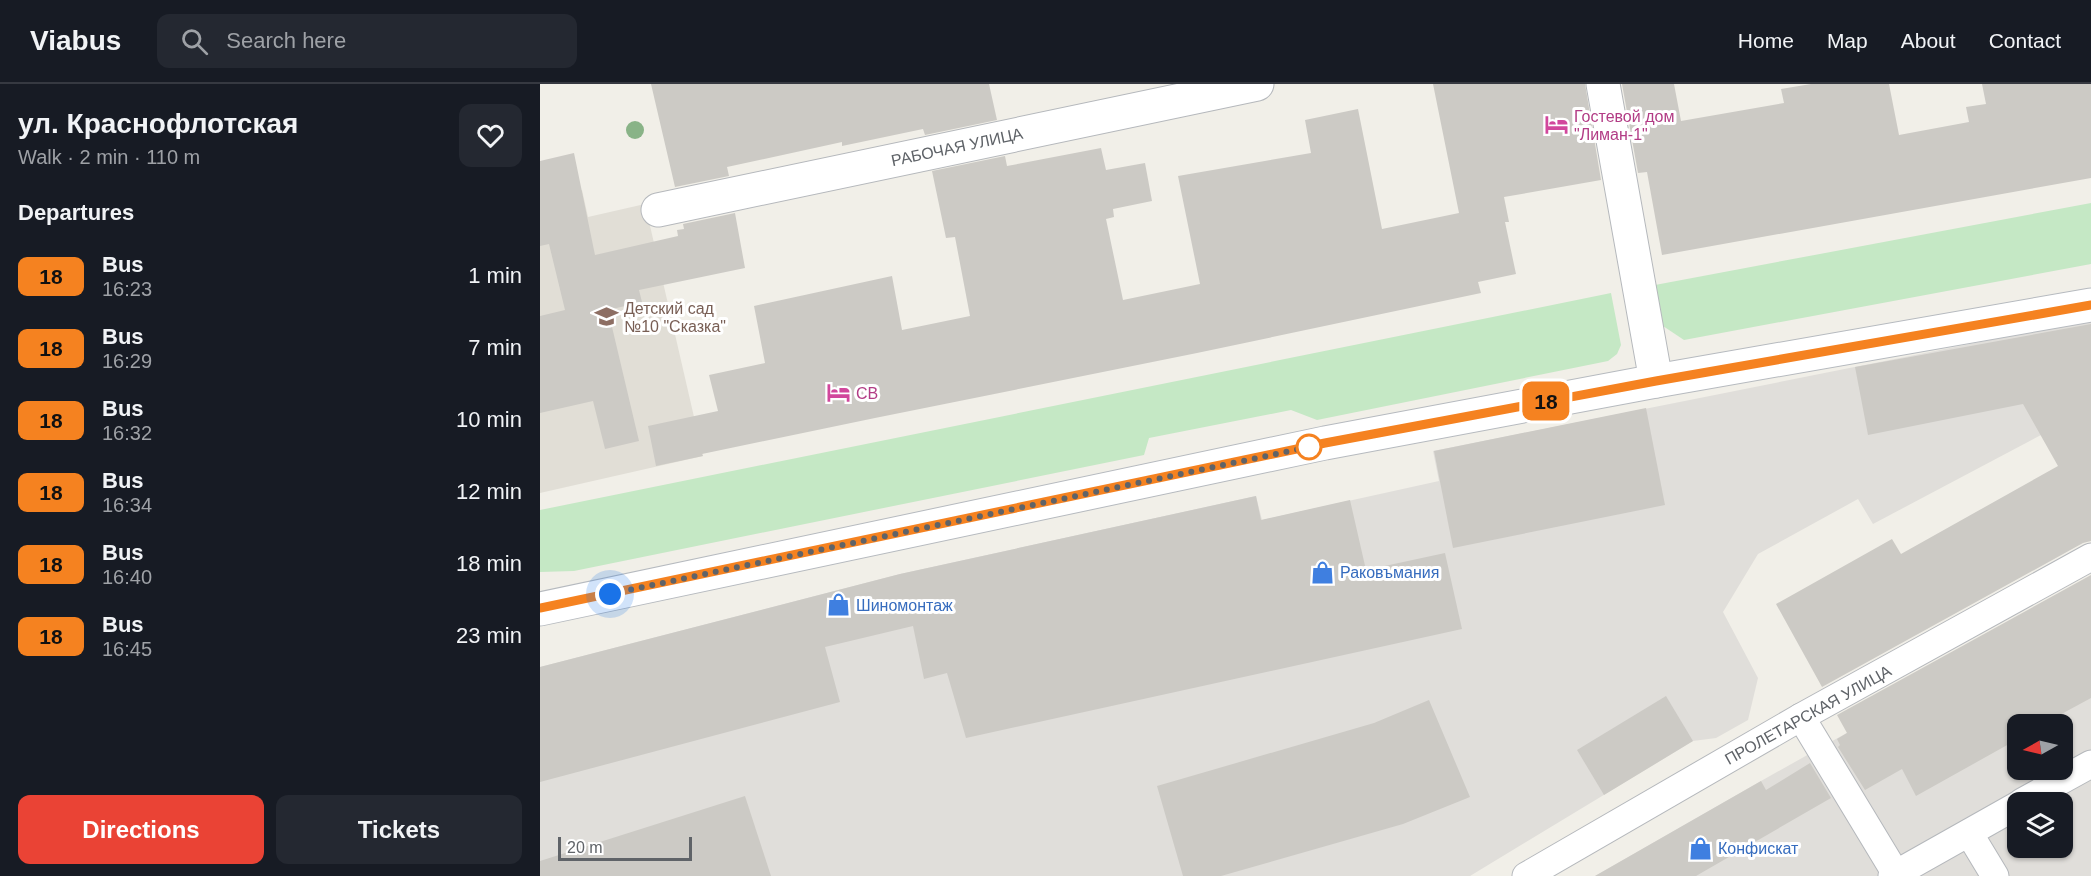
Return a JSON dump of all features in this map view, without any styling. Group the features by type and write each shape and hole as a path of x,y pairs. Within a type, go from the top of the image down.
{"street":[{"name":"РАБОЧАЯ УЛИЦА","path":"658,210 1257,84"},
{"path":"1603,84 1656,381"},
{"path":"540,609 1325,443 1656,381 2091,305"}],"lane":[{"name":"ПРОЛЕТАРСКАЯ УЛИЦА","path":"1526,876 1801,717 2091,557"},
{"path":"1801,717 1894,875 2007,811"},
{"path":"2040,792 2091,764"},
{"path":"1969,832 1995,876"}],"shaded area":[{"name":"Детский сад №10 \"Сказка\"","path":"582,190 588,217 645,204 703,456 540,493 540,199"},
{"path":"2091,320 2091,390 2077,416 1873,524 1858,499 1758,554 1723,612 1758,678 1748,720 1716,738 1693,741 1470,876 540,876 540,667 900,574 1256,496 1262,520 1439,481 1433,451"},
{"path":"2091,596 2091,876 1595,876 1761,781"}],"green space":[{"path":"2091,203 2091,264 1684,340 1663,326 1655,285"},
{"path":"1611,293 1621,345 1617,354 1608,361 1317,420 1291,410 1149,438 1144,455 574,571 540,572 540,510"}],"building":[{"path":"651,84 989,84 997,120 925,135 923,129 842,146 842,142 727,167 729,176 675,187"},
{"path":"1433,84 1585,84 1601,180 1504,197 1509,222 1505,222 1516,274 1478,282 1481,293 702,454 703,456 656,466 648,426 718,411 709,375 765,363 754,306 892,276 902,330 970,316 955,237 946,238 932,171 1005,156 1007,166 1101,148 1106,170 1145,163 1152,201 1113,209 1114,217 1106,219 1123,300 1200,284 1178,176 1311,153 1305,120 1358,109 1382,229 1459,213"},
{"path":"1622,84 1674,84 1681,121 1784,103 1781,89 1811,84 1889,84 1899,135 1969,122 1966,107 1986,104 1982,84 2091,84 2091,178 1662,255 1647,172 1638,173"},
{"path":"574,153 595,255 678,236 677,230 684,229 683,224 735,213 745,268 639,290 642,302 608,310 639,441 605,449 593,401 540,413 540,316 565,310 549,244 540,246 540,161"},
{"path":"2091,324 2091,541 2083,543 1822,687 1776,604 1892,539 1901,554 2058,466 2023,404 1868,435 1855,367"},
{"path":"1646,408 1665,505 1453,548 1434,451"},
{"path":"1256,496 1261,520 1350,500 1366,570 1445,553 1462,629 966,738 947,673 924,679 913,626 825,647 840,702 540,782 540,667 900,574"},
{"path":"2091,575 2091,698 2061,714 2007,714 2007,745 1916,796 1902,769 1865,790 1838,747 1840,745 1837,739 1847,733 1837,715"},
{"path":"1666,696 1693,741 1604,795 1577,750"},
{"path":"1429,700 1470,797 1403,824 1221,876 1183,876 1157,786 1374,723"},
{"path":"1810,763 1831,798 1696,876 1595,876 1761,781 1766,790"},
{"path":"745,796 771,876 540,876 540,861"}],"bus line":[{"name":"18","path":"540,608 1325,443 1656,381 2091,305"}],"place":[{"name":"Гостевой дом \"Лиман-1\"","path":"1556,125"},
{"name":"Детский сад №10 \"Сказка\"","path":"606,317"},
{"name":"СВ","path":"838,393"},
{"name":"Раковъмания","path":"1322,572"},
{"name":"Шиномонтаж","path":"838,605"},
{"name":"Конфискат","path":"1700,848"}],"route":[{"path":"610,594 1309,447"}]}
